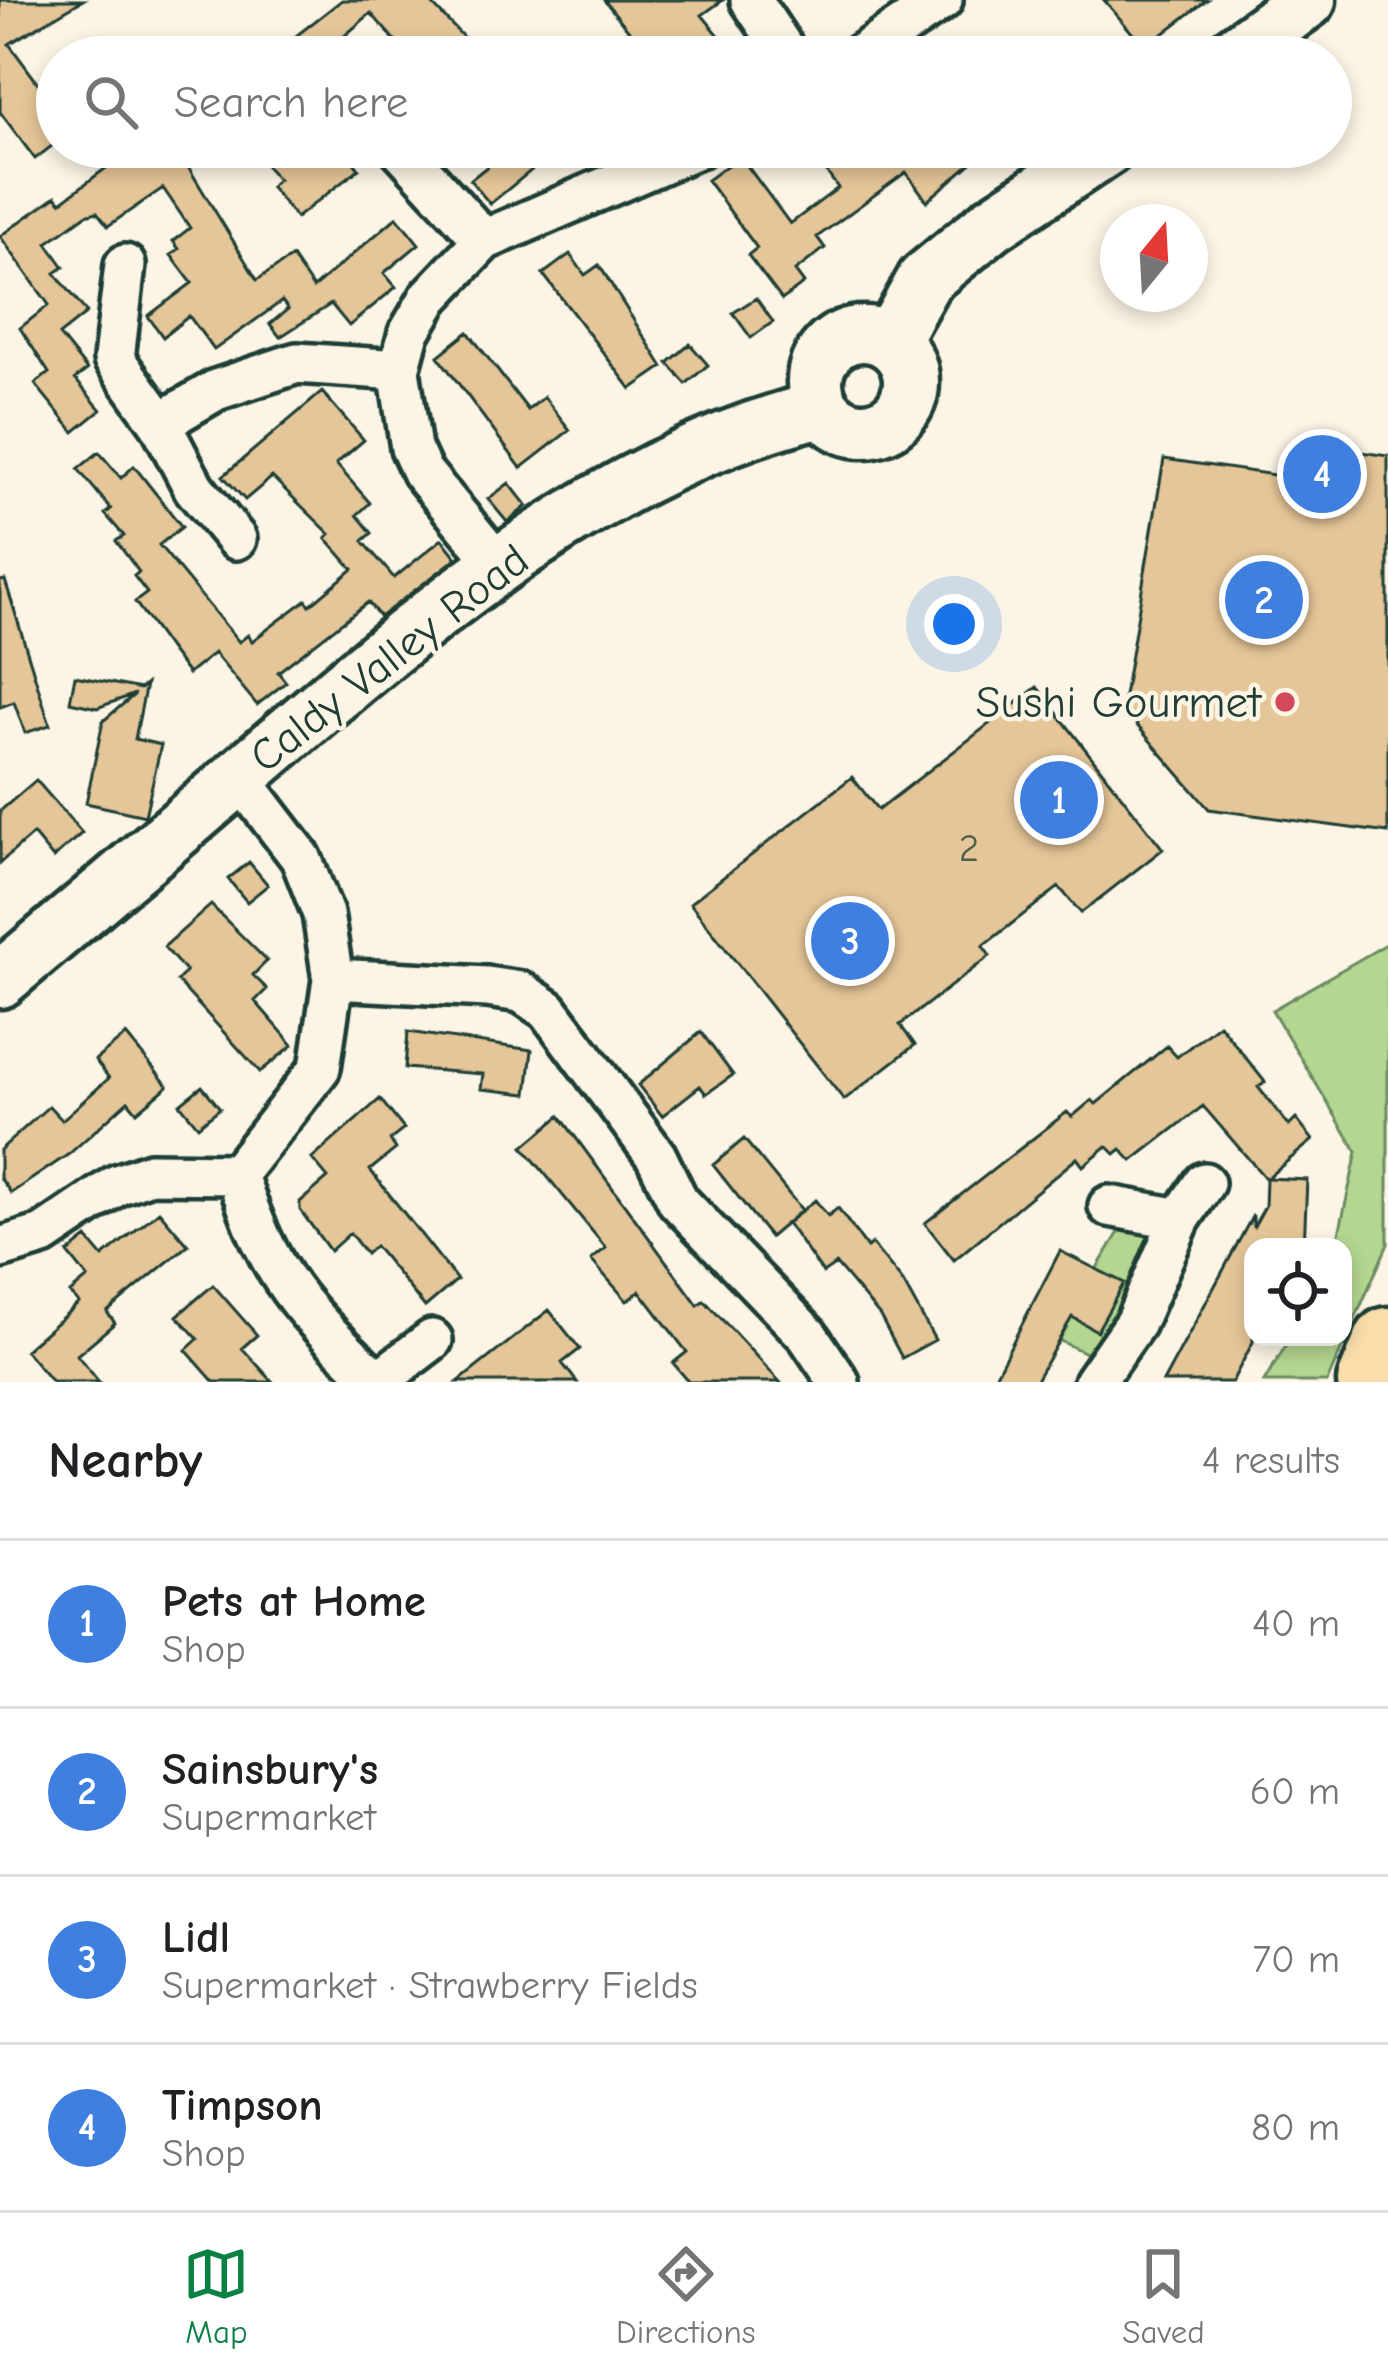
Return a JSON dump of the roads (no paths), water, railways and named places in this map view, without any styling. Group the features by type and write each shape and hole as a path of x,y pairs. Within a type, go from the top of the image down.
{"highway":[{"path":"1371,1382 1388,1341"}],"street":[{"path":"751,0 775,36"},
{"path":"889,36 943,0"},
{"path":"1259,36 1308,0"},
{"path":"418,168 484,240"},
{"path":"498,564 422,472 411,448 399,370 409,333 430,297 484,240 651,168"},
{"path":"891,340 925,279 992,224 1076,168"},
{"path":"125,265 115,359 160,423 194,488 236,539"},
{"path":"870,332 891,340 909,362 912,391 899,416 880,428 859,431 838,424 822,410 814,388 816,366 828,346 847,334 870,332"},
{"path":"160,423 216,390 297,363 399,370"},
{"name":"Caldy Valley Road","path":"0,980 367,664 498,564 688,455 822,410"},
{"path":"237,1174 320,1067 333,979 323,914 301,858 239,777"},
{"path":"333,979 487,987 521,992 548,1010 656,1156 678,1202 808,1336 839,1382"},
{"path":"0,1248 43,1235 116,1185 150,1173 237,1174"},
{"path":"237,1174 257,1241 281,1279 334,1342 378,1382 432,1340"},
{"path":"1094,1382 1135,1323 1180,1219 1204,1183"},
{"path":"1109,1206 1180,1219"}],"place":[{"name":"Timpson","path":"1322,474"},
{"name":"Sainsbury's","path":"1264,600"},
{"name":"Sushi Gourmet","path":"1285,702"},
{"name":"Pets at Home","path":"1059,800"},
{"name":"Lidl","path":"850,941"}]}
